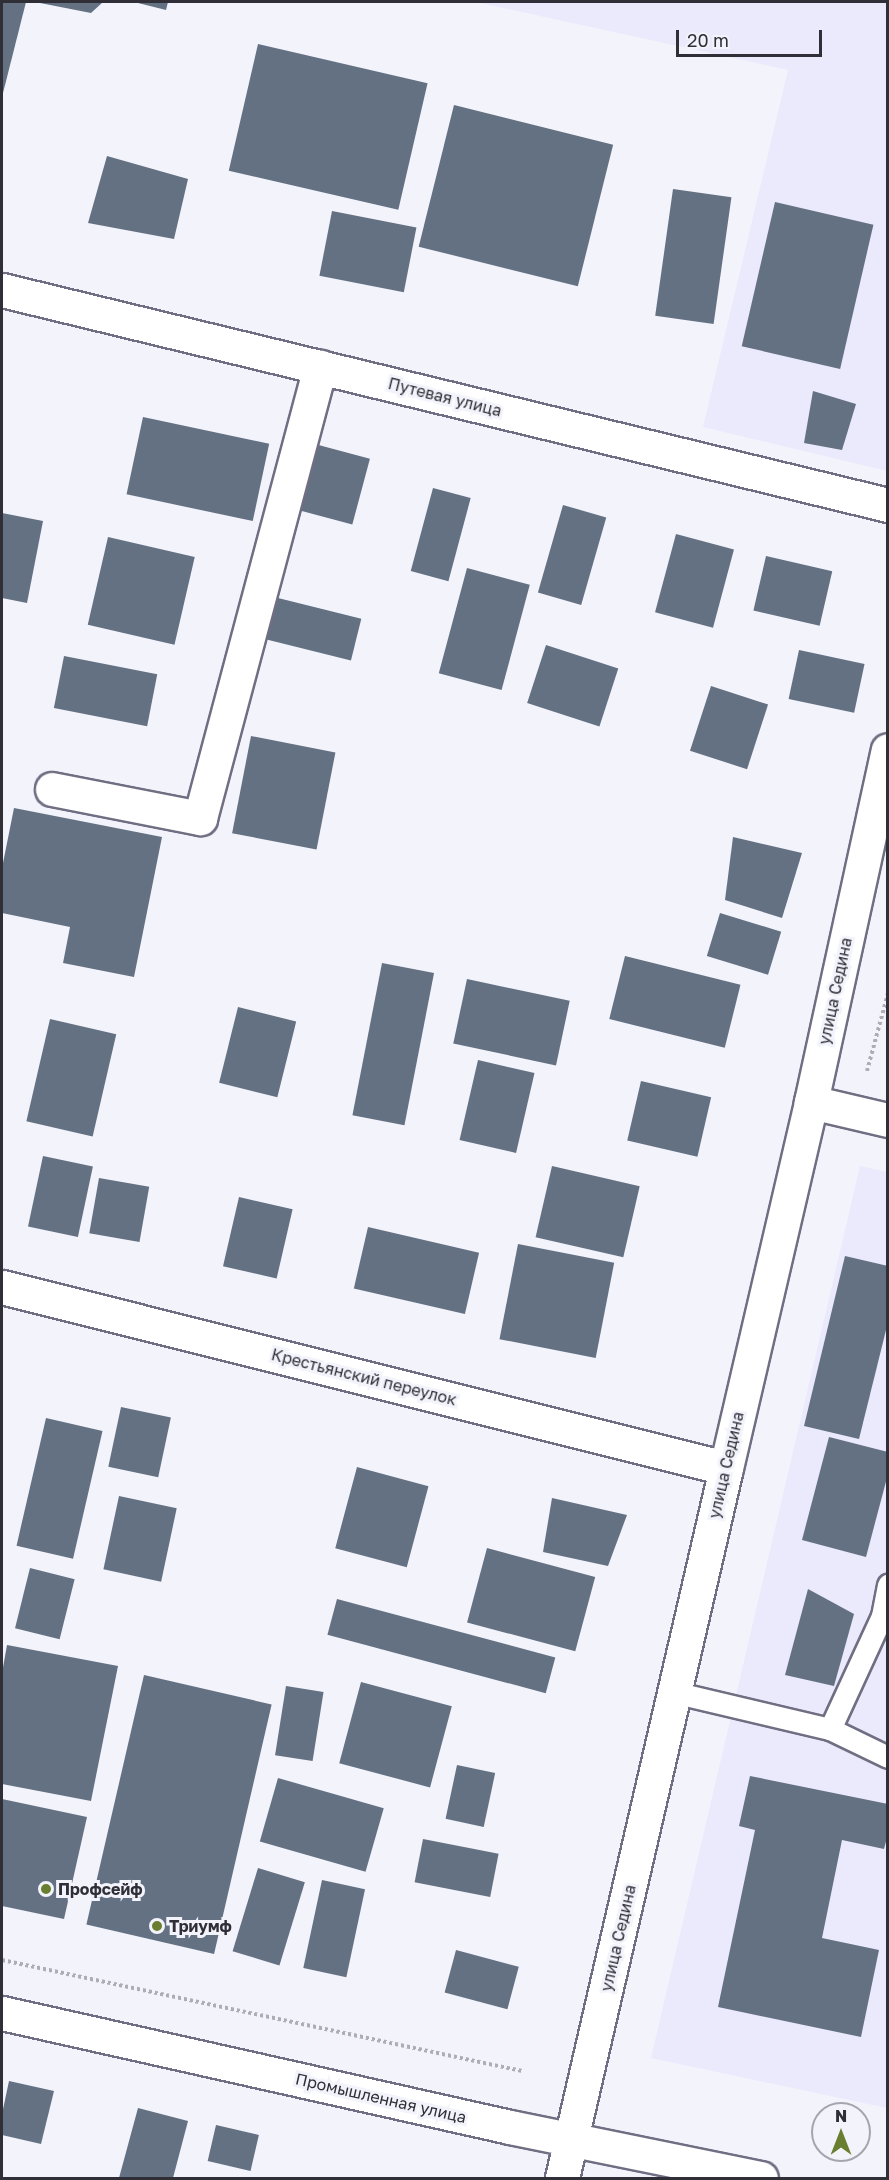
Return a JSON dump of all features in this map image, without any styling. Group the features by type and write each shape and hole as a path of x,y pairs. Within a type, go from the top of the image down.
{"street":[{"name":"Путевая улица","path":"2,290 888,505"},
{"path":"52,789 200,818 320,367"},
{"name":"улица Седина","path":"562,2178 811,1102 888,750"},
{"path":"811,1102 888,1120"},
{"name":"Крестьянский переулок","path":"2,1287 726,1468"},
{"name":"Промышленная улица","path":"2,2013 572,2139 761,2178"}],"lane":[{"path":"830,1730 882,1616 888,1585"},
{"path":"674,1692 830,1730 888,1757"}],"path":[{"path":"856,1113 888,993"},
{"path":"2,1960 522,2071"}],"shaded area":[{"path":"476,2 887,2 887,471 703,427 788,70"},
{"path":"860,1166 887,1172 887,2108 871,2105 871,2102 859,2102 651,2058"}],"building":[{"path":"2,2 26,2 2,97"},
{"path":"40,2 103,2 91,13"},
{"path":"134,2 168,2 166,10"},
{"path":"258,44 428,83 398,210 229,171"},
{"path":"454,105 613,145 578,286 419,247"},
{"path":"107,156 188,179 174,239 88,223"},
{"path":"673,189 731,197 714,324 655,316"},
{"path":"775,202 873,225 840,369 742,346"},
{"path":"332,211 416,227 404,292 319,276"},
{"path":"813,391 856,404 842,450 804,443"},
{"path":"143,417 269,444 253,521 127,494"},
{"path":"311,443 370,459 352,524 293,509"},
{"path":"433,488 471,498 448,581 411,571"},
{"path":"563,505 606,517 581,605 538,592"},
{"path":"2,513 43,521 27,603 2,598"},
{"path":"676,534 734,550 713,628 655,612"},
{"path":"108,537 195,557 174,645 88,625"},
{"path":"766,556 832,571 820,626 753,611"},
{"path":"467,568 530,585 502,690 439,673"},
{"path":"274,597 361,619 351,660 264,639"},
{"path":"546,645 618,668 599,726 527,703"},
{"path":"799,650 865,664 854,713 789,699"},
{"path":"64,656 157,674 147,726 54,708"},
{"path":"711,686 768,705 747,769 690,751"},
{"path":"251,736 335,752 317,850 232,833"},
{"path":"14,808 162,837 134,977 63,963 70,927 2,913 2,868"},
{"path":"733,837 802,853 782,918 725,900"},
{"path":"720,913 781,932 768,975 707,956"},
{"path":"625,956 740,985 725,1048 609,1019"},
{"path":"382,963 434,973 404,1125 352,1115"},
{"path":"467,979 570,1001 556,1065 453,1044"},
{"path":"238,1007 296,1022 277,1097 219,1083"},
{"path":"50,1019 116,1034 93,1137 26,1121"},
{"path":"478,1060 535,1073 516,1153 460,1140"},
{"path":"641,1081 711,1097 697,1157 627,1140"},
{"path":"43,1156 93,1167 78,1237 28,1226"},
{"path":"552,1166 640,1186 623,1257 536,1237"},
{"path":"99,1178 149,1187 140,1242 89,1233"},
{"path":"239,1197 293,1209 277,1279 223,1266"},
{"path":"368,1227 479,1253 465,1314 354,1288"},
{"path":"518,1244 614,1263 596,1358 499,1339"},
{"path":"845,1256 888,1266 888,1322 859,1439 804,1426"},
{"path":"121,1407 171,1418 158,1477 108,1467"},
{"path":"46,1418 103,1431 73,1559 17,1546"},
{"path":"829,1437 888,1452 888,1474 866,1557 802,1540"},
{"path":"357,1467 428,1486 407,1567 335,1548"},
{"path":"119,1496 177,1508 161,1582 103,1569"},
{"path":"552,1498 627,1515 608,1566 543,1552"},
{"path":"487,1548 595,1577 575,1651 467,1622"},
{"path":"30,1568 75,1579 60,1639 15,1628"},
{"path":"808,1589 854,1614 834,1686 785,1675"},
{"path":"337,1599 555,1657 546,1693 327,1635"},
{"path":"7,1645 118,1666 91,1801 2,1784 2,1673"},
{"path":"144,1675 272,1704 214,1954 86,1924"},
{"path":"361,1682 452,1706 430,1787 339,1763"},
{"path":"286,1686 324,1692 313,1761 275,1755"},
{"path":"457,1765 495,1773 484,1827 446,1819"},
{"path":"750,1776 888,1804 888,1834 884,1849 842,1840 822,1938 879,1950 861,2037 718,2007 755,1830 739,1826"},
{"path":"278,1778 384,1808 366,1872 260,1841"},
{"path":"2,1799 87,1817 64,1919 2,1906"},
{"path":"423,1839 499,1854 490,1897 415,1882"},
{"path":"258,1868 305,1882 279,1966 233,1951"},
{"path":"322,1880 365,1889 346,1977 303,1968"},
{"path":"456,1950 519,1967 507,2009 445,1993"},
{"path":"9,2081 54,2091 41,2144 2,2135 2,2114"},
{"path":"138,2108 188,2121 173,2178 119,2178"},
{"path":"216,2125 259,2135 251,2171 208,2161"}],"place":[{"name":"Профсейф","path":"46,1889"},
{"name":"Триумф","path":"157,1926"}]}
